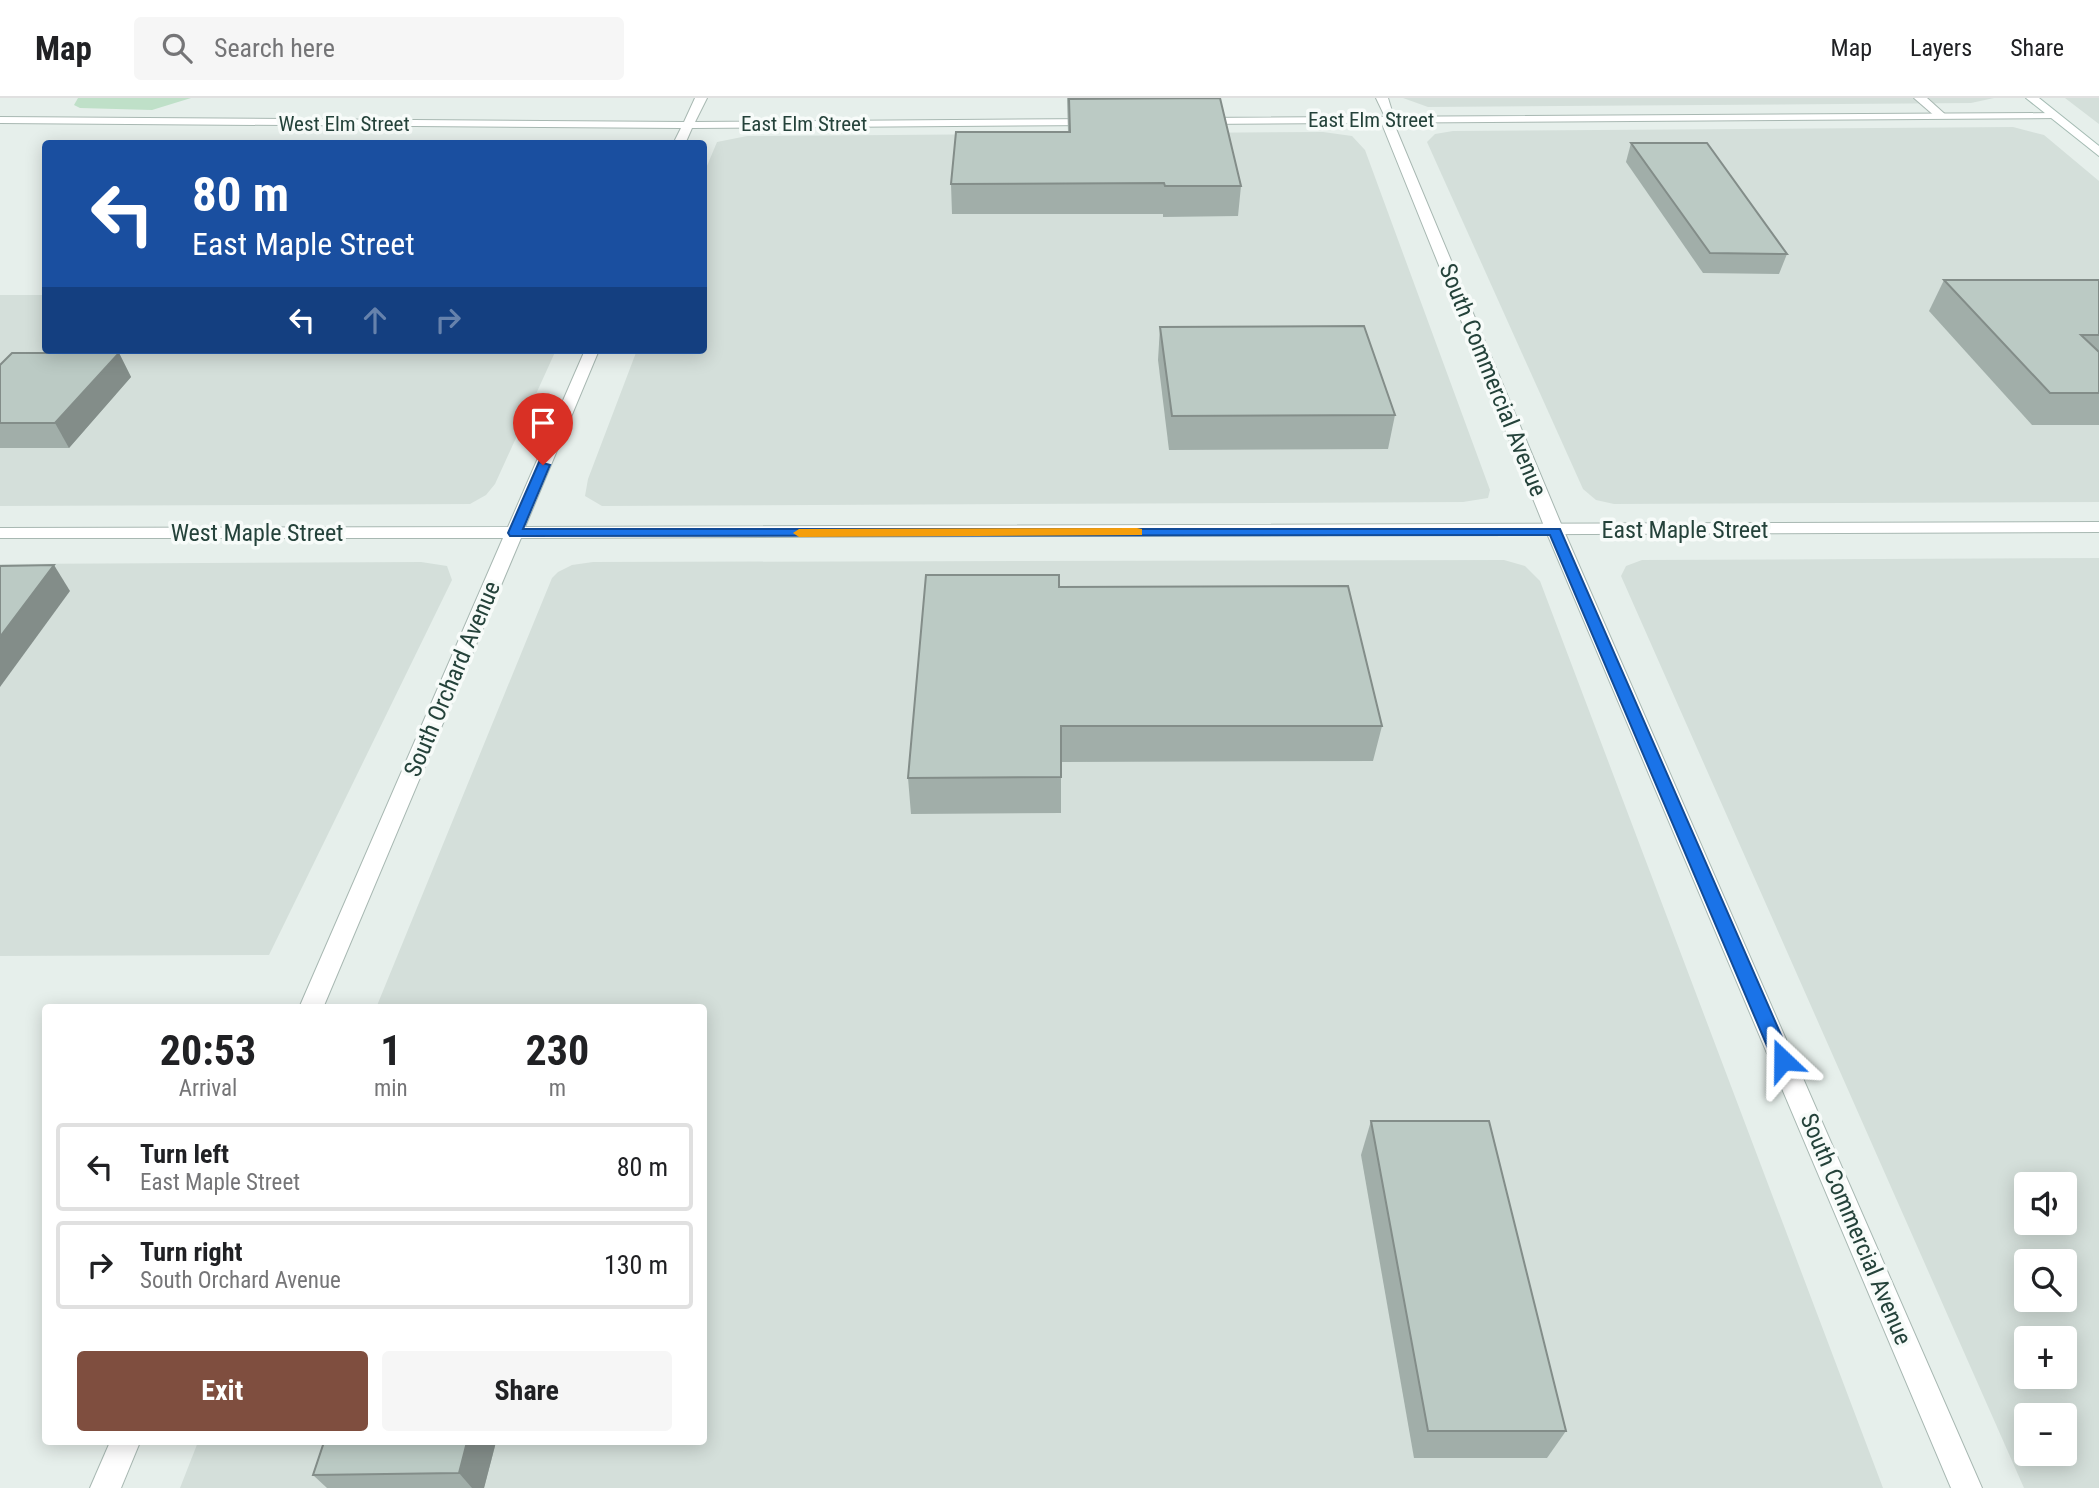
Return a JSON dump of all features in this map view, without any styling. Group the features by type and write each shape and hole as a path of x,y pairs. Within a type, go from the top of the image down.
{"street":[{"path":"681,140 701,98"},
{"path":"1920,98 1941,116"},
{"path":"2032,98 2099,152"},
{"name":"East Elm Street","path":"1190,121 1386,112 2054,116"},
{"name":"South Commercial Avenue","path":"1386,112 1555,531 1967,1488"},
{"name":"West Elm Street","path":"0,120 687,125"},
{"name":"East Elm Street","path":"687,125 1106,122"},
{"name":"South Orchard Avenue","path":"313,1004 590,354"},
{"name":"East Maple Street","path":"514,533 2099,527"},
{"name":"West Maple Street","path":"0,533 514,533"},
{"path":"105,1488 124,1445"}],"shaded area":[{"path":"1403,98 1994,98 1971,103 1428,107"},
{"path":"2065,98 2099,98 2099,124"},
{"path":"2013,127 2044,135 2099,181 2099,502 1614,504 1596,500 1583,489 1427,142 1435,134 1453,131"},
{"path":"1323,132 1352,136 1365,150 1490,490 1488,498 1463,502 602,506 585,496 588,479 635,354 707,354 707,166 717,142 747,136"},
{"path":"0,295 42,295 42,354 554,354 495,484 486,495 470,504 0,506"},
{"path":"2099,558 2099,1488 2024,1488 2014,1466 2077,1466 2077,1403 2014,1403 2014,1465 1621,576 1626,566 1642,560"},
{"path":"1504,560 1525,566 1540,581 1883,1488 180,1488 197,1445 707,1445 707,1004 378,1004 552,578 572,565 593,562"},
{"path":"421,562 447,566 452,580 269,955 0,956 0,564"}],"green space":[{"path":"78,98 191,98 152,110 80,108 74,105"}],"building":[{"path":"1220,98 1241,186 1165,186 1164,183 951,184 956,132 1070,132 1069,99"},
{"path":"1631,143 1707,143 1787,254 1710,253"},
{"path":"1944,280 2099,280 2099,335 2081,335 2099,352 2099,393 2050,393"},
{"path":"1364,326 1395,415 1172,416 1160,327"},
{"path":"12,353 118,354 55,423 0,423 0,365"},
{"path":"54,565 0,637 0,566"},
{"path":"926,575 1059,575 1059,587 1348,586 1382,726 1061,726 1061,777 908,778"},
{"path":"1371,1121 1489,1121 1566,1431 1428,1431"},
{"path":"323,1445 466,1445 459,1473 313,1475"}],"slow traffic":[{"path":"799,533 1137,532"}],"route":[{"path":"543,465 514,533 1555,531 1783,1060"}]}
